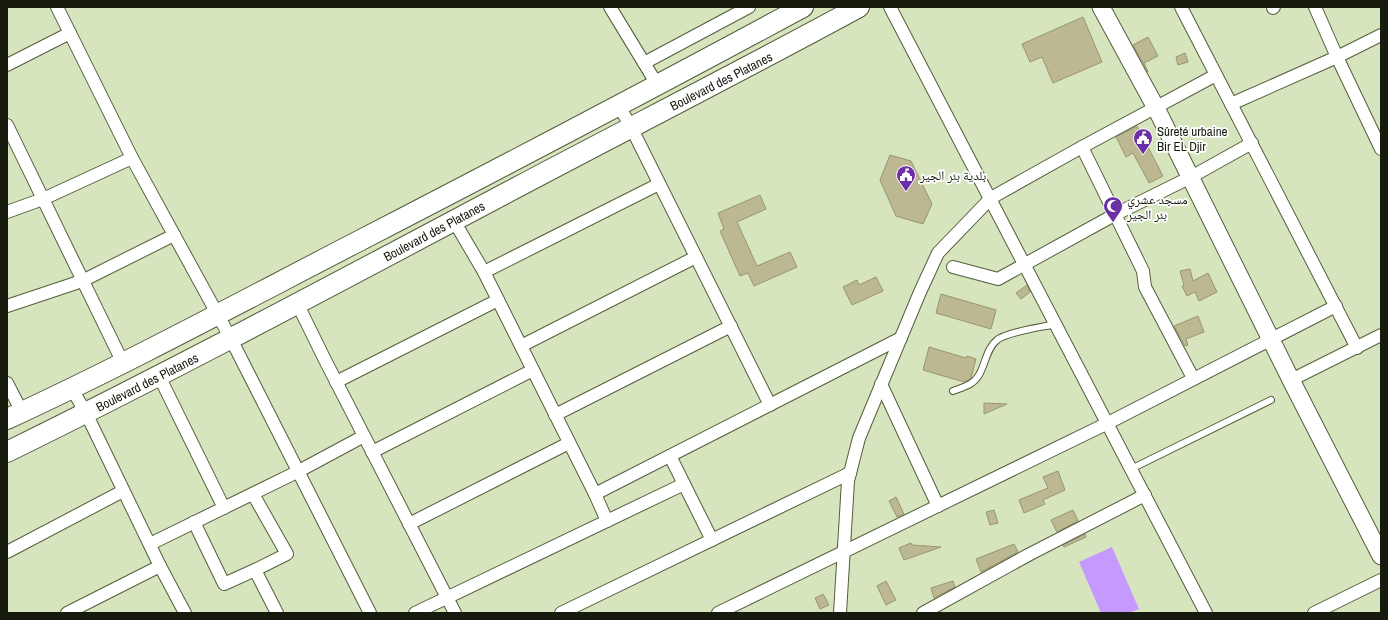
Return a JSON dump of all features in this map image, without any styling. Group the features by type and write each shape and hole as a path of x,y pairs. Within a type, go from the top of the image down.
{"main road":[{"name":"Boulevard des Platanes","path":"14,415 72,389 218,314 658,86 803,7"},
{"name":"Boulevard des Platanes","path":"7,452 231,339 859,7"}],"street":[{"path":"57,7 132,158 218,314 370,613"},
{"path":"610,7 658,86"},
{"path":"644,63 749,7"},
{"path":"890,7 1025,263 1206,613"},
{"path":"1101,7 1156,108 1270,339 1381,556"},
{"path":"1181,7 1357,348"},
{"path":"1315,7 1337,57 1380,143"},
{"path":"7,65 70,33"},
{"path":"1231,104 1337,57 1381,35"},
{"path":"829,613 840,610 848,481 859,438 920,292 938,253 991,198 1216,75"},
{"path":"619,106 631,127 770,405"},
{"path":"7,125 12,146 43,199 123,363"},
{"path":"953,267 998,279 1116,214 1190,177 1252,143"},
{"path":"1082,147 1143,270 1145,286 1193,378"},
{"path":"7,212 43,199 132,158"},
{"path":"484,272 659,184"},
{"path":"454,220 484,272 607,521"},
{"path":"7,306 82,281 174,235"},
{"path":"521,346 696,257"},
{"path":"336,382 498,300"},
{"path":"297,303 455,613"},
{"path":"718,613 1108,423 1193,378 1336,306"},
{"path":"555,415 731,326"},
{"path":"1291,380 1381,335"},
{"path":"595,494 901,338"},
{"path":"372,452 533,370"},
{"path":"159,376 224,508"},
{"path":"7,383 14,415"},
{"path":"881,384 938,506"},
{"path":"72,389 86,413 160,566 185,613"},
{"path":"150,544 298,472 364,436"},
{"path":"409,524 569,443"},
{"path":"670,456 712,540"},
{"path":"561,613 850,473"},
{"path":"415,613 684,484"},
{"path":"7,552 123,491"},
{"path":"194,522 224,584 255,570 287,554 253,494"},
{"path":"923,613 1030,554 1145,495"},
{"path":"67,613 160,566"},
{"path":"255,570 277,613"},
{"path":"1314,613 1381,580"}],"lane":[{"path":"953,391 971,383 980,374 988,351 997,340 1015,333 1056,324"},
{"path":"1131,469 1271,400"}],"shaded area":[{"path":"1112,547 1139,609 1129,613 1101,613 1079,562"}],"building":[{"path":"1083,17 1102,62 1053,83 1042,57 1030,62 1022,44"},
{"path":"1148,37 1158,56 1144,63 1148,72 1133,45"},
{"path":"1185,53 1188,62 1178,65 1176,57"},
{"name":"Sûreté urbaine Bir EL Djir","path":"1137,126 1163,176 1149,183 1133,153 1126,157 1116,137"},
{"name":"بلدية بئر الجير","path":"890,155 911,161 932,204 923,224 896,216 880,180"},
{"path":"760,195 766,209 737,222 757,266 790,252 797,267 754,286 748,273 740,276 720,231 724,229 718,213"},
{"path":"1190,269 1193,281 1208,273 1217,292 1199,301 1195,292 1187,296 1182,286 1184,285 1180,271"},
{"path":"876,277 883,291 852,305 843,287 857,280 859,285"},
{"path":"1027,285 1030,292 1021,299 1016,293"},
{"path":"941,294 996,310 991,329 936,313"},
{"path":"1198,316 1204,332 1186,339 1188,345 1185,346 1174,326"},
{"path":"929,347 966,358 967,356 976,359 971,378 964,382 923,370"},
{"path":"984,403 1007,404 984,414"},
{"path":"1058,471 1065,490 1043,500 1045,504 1024,513 1019,500 1048,488 1043,477"},
{"path":"896,497 904,514 897,517 889,501"},
{"path":"994,510 998,523 990,525 986,512"},
{"path":"1073,510 1078,521 1057,532 1051,520"},
{"path":"1085,534 1086,537 1064,547 1063,545"},
{"path":"911,543 912,545 941,547 904,560 899,548"},
{"path":"1014,544 1018,552 981,572 976,559"},
{"path":"886,581 896,600 886,605 877,586"},
{"path":"953,581 955,587 934,598 931,588"},
{"path":"823,594 829,605 820,609 815,598"}],"place":[{"name":"Sûreté urbaine Bir EL Djir","path":"1143,155"},
{"name":"بلدية بئر الجير","path":"906,192"},
{"name":"مسجد عشري بئر الجير","path":"1113,223"}]}
